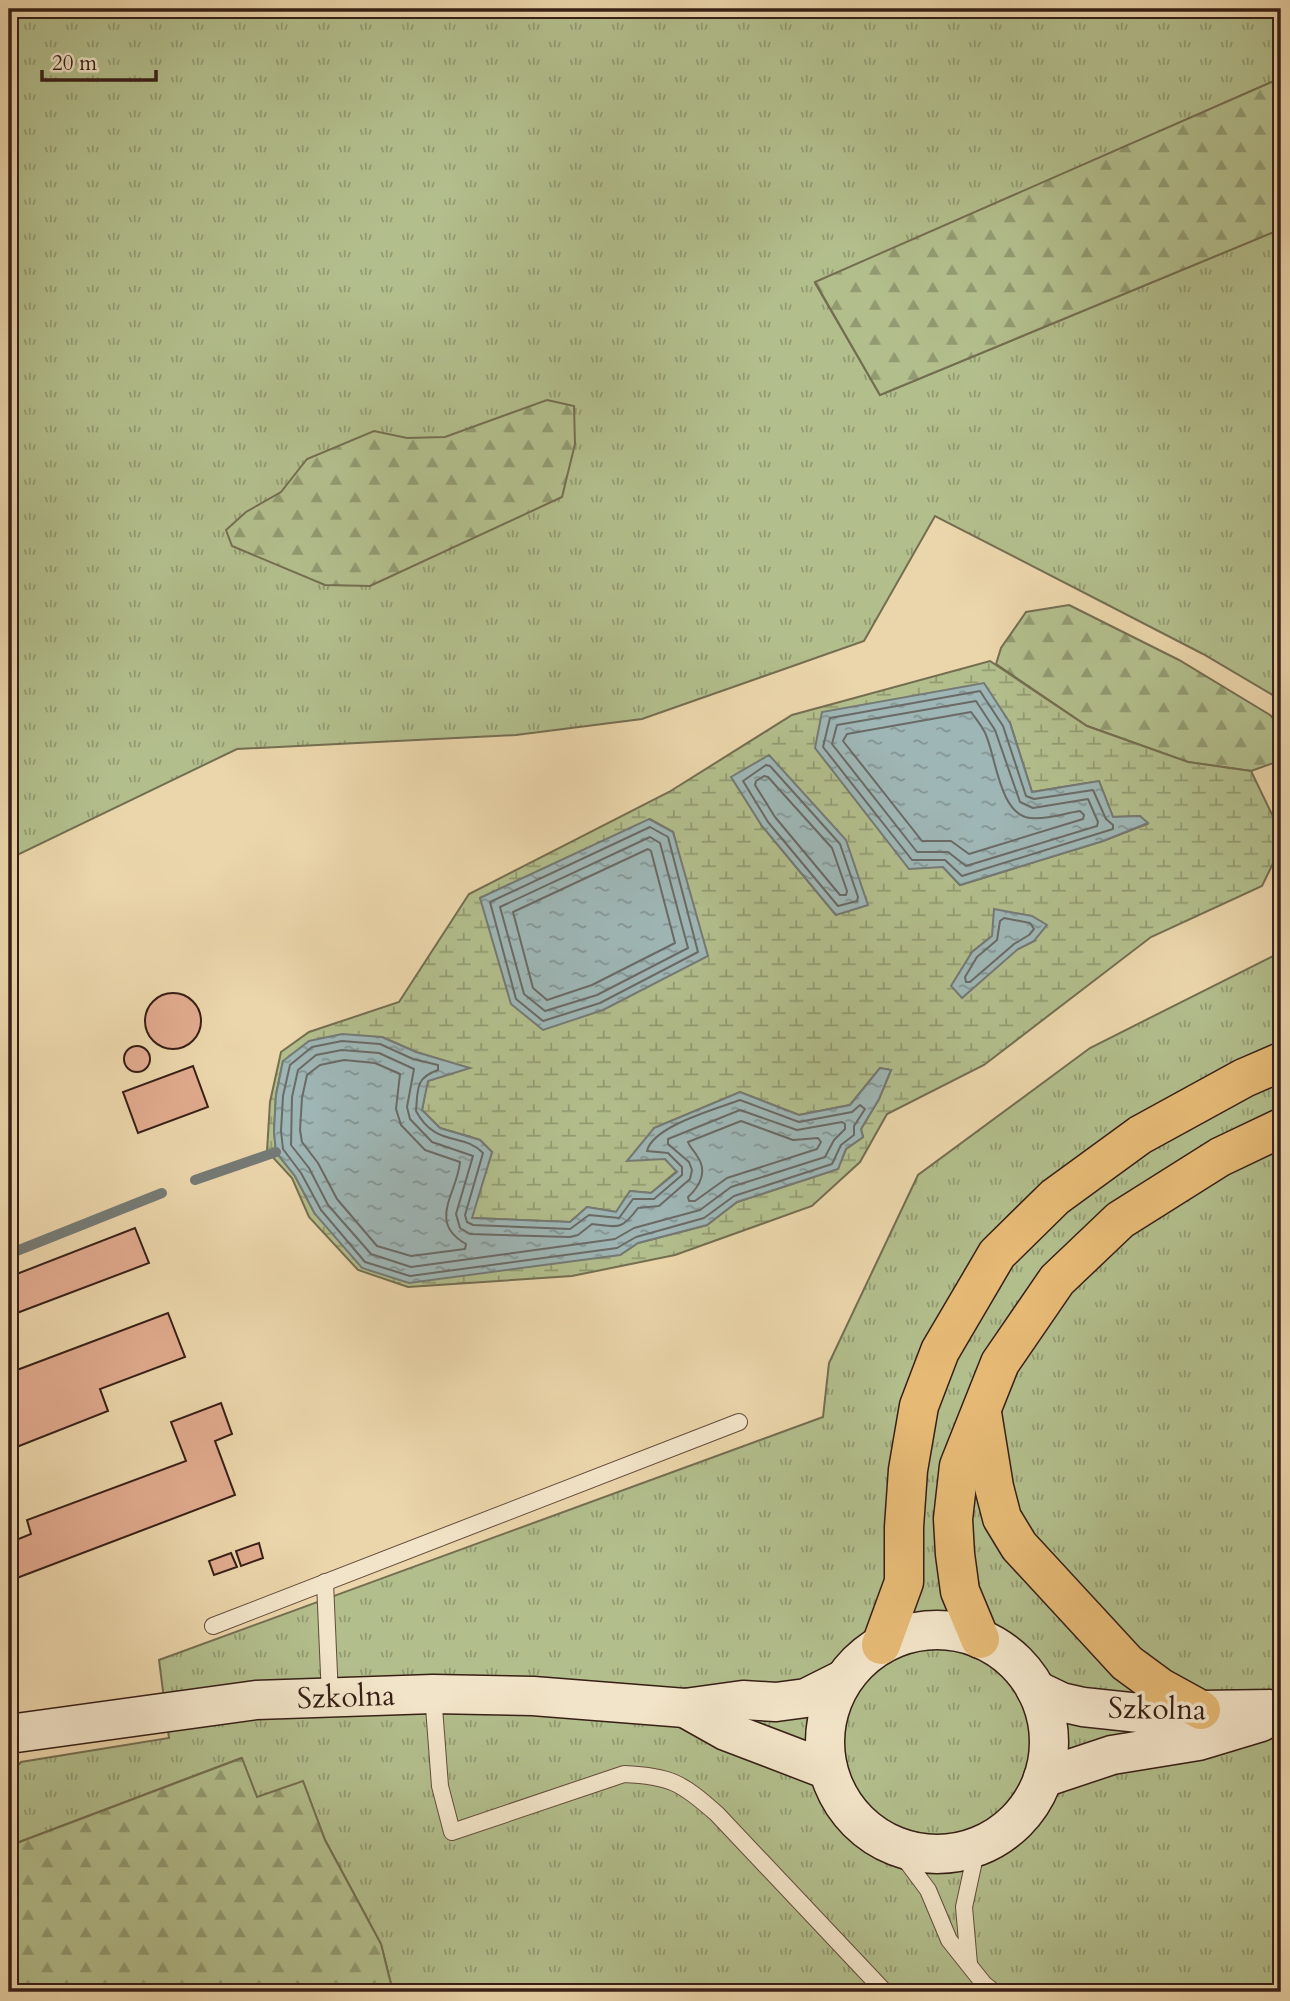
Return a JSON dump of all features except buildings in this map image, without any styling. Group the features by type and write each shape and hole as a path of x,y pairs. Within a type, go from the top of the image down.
{"highway":[{"path":"881,1644 904,1582 907,1482 919,1406 940,1351 998,1254 1055,1197 1140,1135 1244,1078 1281,1062"},
{"path":"980,1639 960,1591 953,1519 959,1466 1000,1363 1057,1280 1120,1220 1220,1157 1281,1128"},
{"path":"982,1413 1002,1518 1018,1546 1127,1663 1161,1688 1201,1710"}],"street":[{"name":"Szkolna","path":"930,1630 964,1633 980,1639 1013,1659 1036,1690 1045,1711 1048,1733 1048,1756 1043,1778 1033,1800 1018,1820 999,1836 977,1847 957,1853 936,1854 896,1847 860,1825 835,1790 825,1752 825,1733 831,1704 854,1665 881,1644 896,1637 930,1630"},
{"name":"Szkolna","path":"9,1734 256,1700 330,1697 433,1694 533,1696 685,1708 743,1700 776,1702 806,1698 844,1679"},
{"name":"Szkolna","path":"1036,1690 1061,1702 1083,1707 1158,1715 1201,1710 1281,1709"},
{"name":"Szkolna","path":"685,1708 726,1731 828,1770"},
{"name":"Szkolna","path":"1043,1778 1112,1755 1198,1741 1281,1715"}],"lane":[{"path":"213,1626 739,1422"},
{"path":"325,1582 330,1697"},
{"path":"433,1694 440,1786 452,1832 624,1774 671,1780 690,1789 717,1814 886,1992"},
{"path":"896,1847 928,1890 949,1940 984,1984 994,1992"},
{"path":"969,1964 964,1907 977,1847"}],"green space":[{"path":"9,9 1281,9 1281,78 815,283 880,395 1281,229 1281,700 1203,654 935,516 864,641 642,719 516,735 237,749 9,859"},
{"path":"1281,78 1281,229 880,395 815,282"},
{"path":"547,400 574,406 575,444 562,497 370,586 325,585 232,546 226,530 246,512 281,492 307,459 374,431 407,438 445,437"},
{"path":"1069,605 1179,660 1270,715 1281,726 1279,761 1251,771 1188,762 1087,726 996,664 1001,648 1026,612"},
{"path":"990,661 1087,726 1188,762 1251,771 1280,831 1277,855 1262,886 1151,937 984,1065 887,1114 860,1162 812,1206 675,1255 572,1276 408,1287 358,1270 309,1217 292,1178 267,1151 270,1102 281,1052 309,1032 399,1002 469,894 669,792 792,715","holes":["1010,723 1032,792 1099,781 1113,817 1140,816 1147,824 1103,841 960,885 943,867","732,777 836,915 762,826","650,819 673,832 686,883 480,898","992,936 1034,941 1018,949 972,952","382,1037 416,1052 468,1068 427,1081 422,1110 440,1128 480,1140 492,1152 471,1218 570,1222 587,1207 616,1212 630,1191 651,1193 677,1171 665,1159 654,1128 740,1092 799,1115 850,1105 880,1068 891,1070 879,1099 861,1129 863,1137 846,1149 838,1169 737,1202 707,1225 638,1243 620,1255 315,1214 295,1176 276,1152 276,1095 283,1061"]},
{"path":"1281,952 1281,1992 393,1992 381,1944 325,1840 303,1782 257,1798 241,1758 14,1844 9,1813 9,1775 21,1762 169,1738 159,1660 823,1417 829,1363 918,1175 1090,1048"},
{"path":"242,1758 257,1797 303,1781 325,1840 381,1944 393,1992 9,1992 9,1846"}],"water":[{"path":"984,683 1010,723 1032,792 1099,781 1113,817 1140,816 1148,823 1103,841 960,885 943,867 909,869 815,748 822,712"},
{"path":"769,755 846,840 868,905 836,915 762,826 731,777"},
{"path":"649,819 673,832 708,956 603,1010 543,1030 511,1004 480,898"},
{"path":"994,909 1032,916 1047,925 1034,941 1018,949 962,998 951,986 972,952 992,936"},
{"path":"342,1034 382,1037 416,1052 470,1068 428,1081 422,1110 440,1128 480,1140 492,1152 472,1218 570,1222 587,1207 616,1212 630,1191 651,1193 677,1172 665,1159 627,1161 654,1128 740,1092 799,1115 850,1105 880,1068 891,1070 879,1099 861,1129 863,1137 846,1149 838,1169 737,1202 707,1225 638,1243 620,1255 409,1283 362,1268 315,1214 295,1176 276,1152 276,1095 283,1061 309,1041"}],"waterway":[{"path":"195,1180 276,1152"},
{"path":"9,1254 162,1193"}]}
